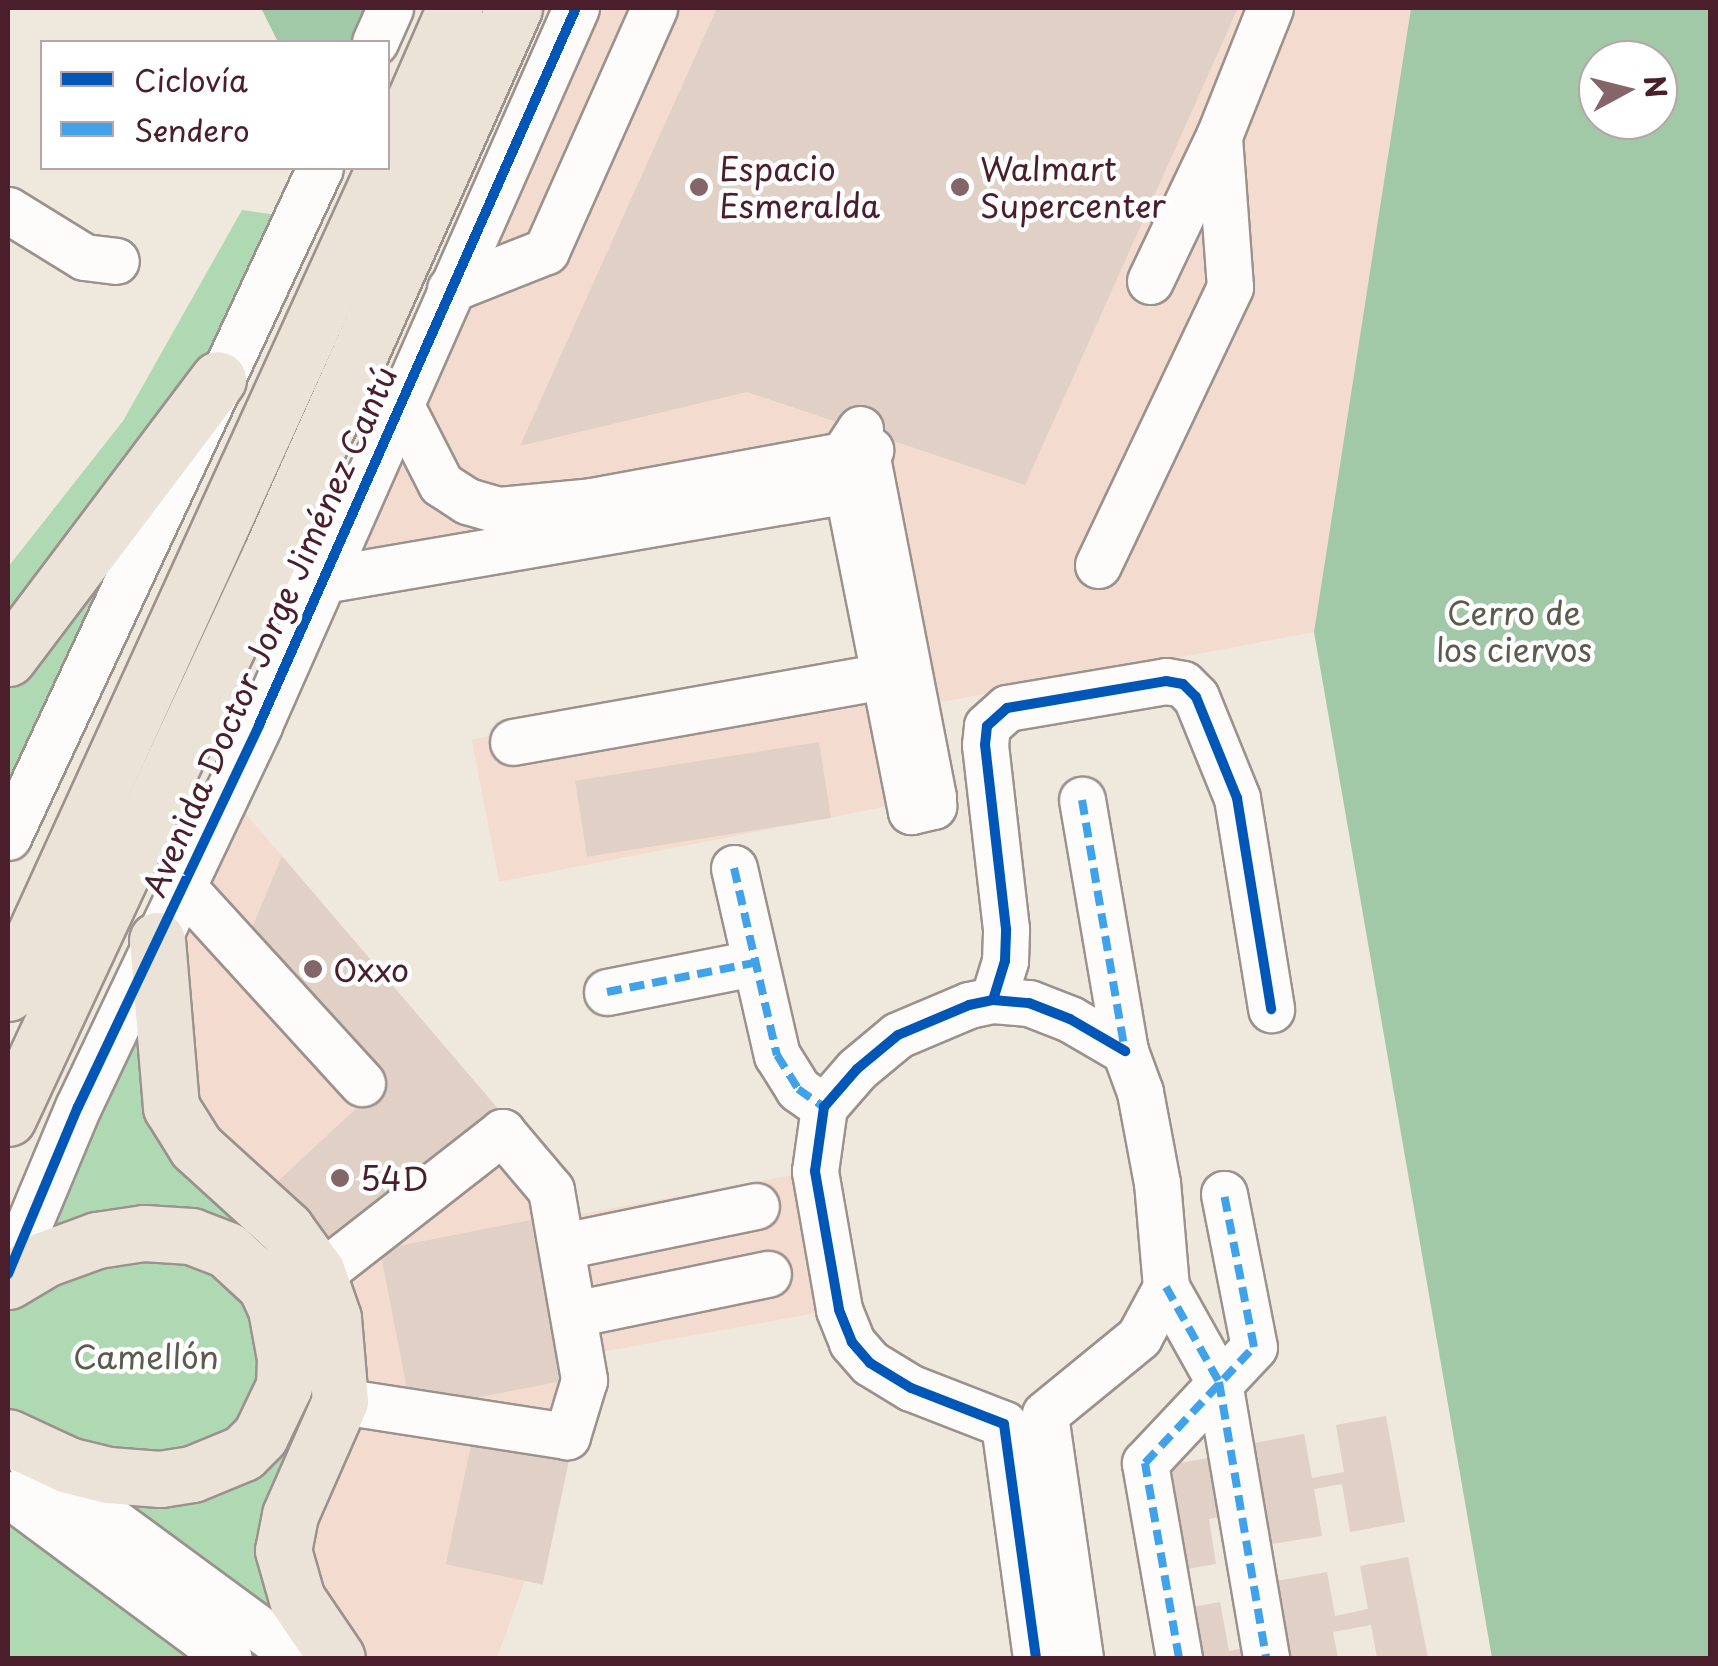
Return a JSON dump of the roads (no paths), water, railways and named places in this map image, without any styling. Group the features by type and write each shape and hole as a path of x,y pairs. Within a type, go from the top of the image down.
{"main road":[{"path":"390,155 455,8"},
{"name":"Avenida Doctor Jorge Jiménez Cantú","path":"8,1118 270,555 514,8"},
{"path":"8,992 383,170"},
{"path":"8,658 218,379"},
{"path":"8,946 64,869"},
{"path":"170,913 164,985 167,1083 176,1116 196,1147 286,1229 318,1276 333,1318 340,1401 290,1515 284,1550 297,1599 337,1658"},
{"path":"8,1278 45,1258 98,1240 144,1234 191,1236 227,1250 265,1285 276,1309 285,1358 284,1386 260,1436 243,1454 192,1474 160,1479 108,1476 68,1465 8,1440"}],"street":[{"path":"376,40 390,8"},
{"name":"Avenida Doctor Jorge Jiménez Cantú","path":"8,1278 78,1107 322,580 576,8"},
{"path":"450,289 546,251 654,8"},
{"path":"1150,281 1219,136 1270,8"},
{"path":"1098,565 1230,287 1219,136"},
{"path":"8,837 218,379 319,170"},
{"path":"8,210 84,257 116,261"},
{"path":"399,402 441,484 466,501 498,510 592,501 862,459"},
{"path":"270,555 322,580 862,459"},
{"path":"862,459 934,806 912,811 882,676 862,459"},
{"path":"514,742 882,676"},
{"path":"994,1000 1005,961 1006,929 985,746 987,726 1008,708 1166,682 1183,684 1196,696 1237,798 1272,1010"},
{"path":"1082,800 1125,1051 1140,1092 1158,1182 1166,1287 1219,1382 1266,1658"},
{"path":"734,868 777,1055 798,1089 824,1107"},
{"path":"170,913 239,987"},
{"path":"170,913 362,1083"},
{"path":"606,992 754,963"},
{"path":"1080,1658 1030,1456 1004,1424 910,1388 870,1363 852,1342 840,1308 815,1171 824,1107 857,1069 898,1035 946,1013 994,1000 1029,1004 1070,1019 1125,1051"},
{"path":"318,1276 502,1132 551,1190 584,1380 567,1436 340,1401"},
{"path":"1178,1658 1145,1464 1254,1347 1224,1194"},
{"path":"563,1246 756,1206"},
{"path":"574,1314 768,1274"},
{"path":"1036,1658 1030,1456 1045,1414 1139,1338 1166,1287"},
{"path":"8,1440 299,1658"},
{"path":"8,1494 229,1658"}],"place":[{"name":"Espacio Esmeralda","path":"699,187"},
{"name":"Walmart Supercenter","path":"960,187"},
{"name":"Oxxo","path":"313,969"},
{"name":"54D","path":"340,1178"}],"park label":[{"name":"Cerro de los ciervos","path":"1514,632"},
{"name":"Camellón","path":"146,1356"}]}
